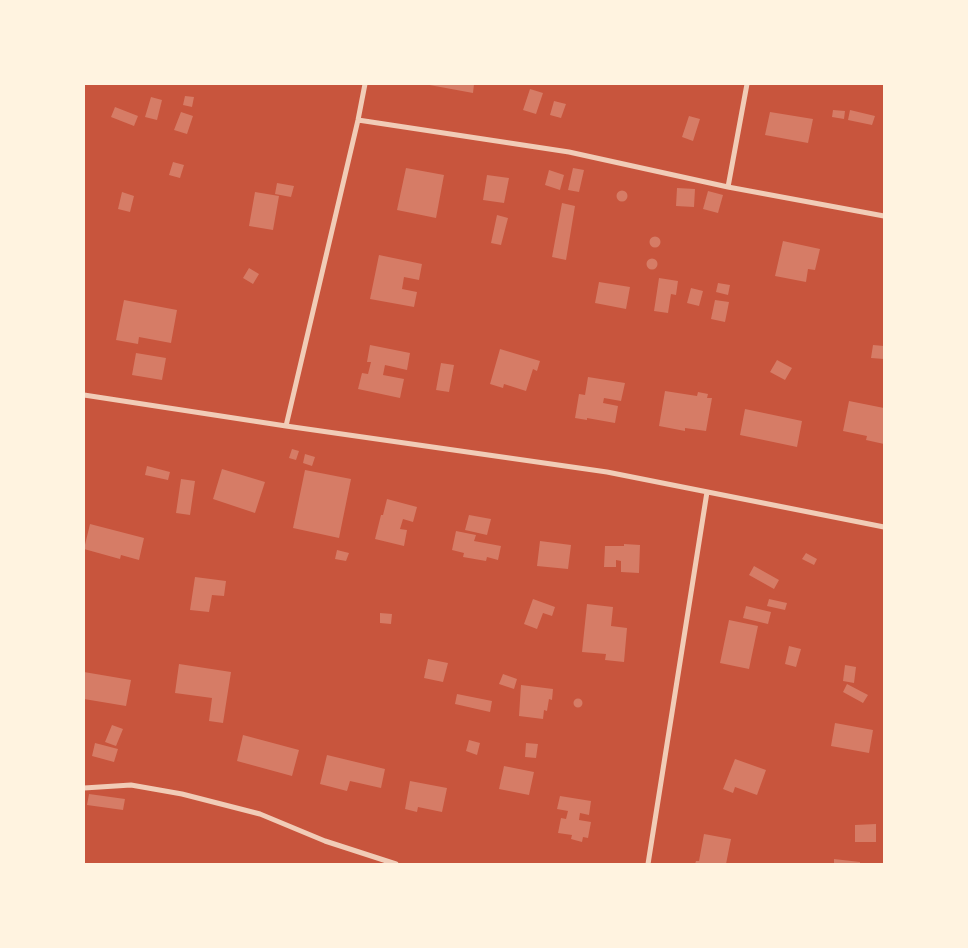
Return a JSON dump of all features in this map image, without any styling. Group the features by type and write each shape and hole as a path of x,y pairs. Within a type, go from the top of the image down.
{"street":[{"path":"286,426 365,84"},
{"path":"728,187 747,84"},
{"path":"358,120 569,152 728,187 884,216"},
{"path":"84,395 607,472 884,528"},
{"path":"648,864 707,492"},
{"path":"84,788 131,785 182,794 260,814 325,841 396,864"}],"building":[{"path":"424,84 474,84 473,93"},
{"path":"530,89 543,93 536,114 523,110"},
{"path":"185,96 194,97 192,107 183,105"},
{"path":"151,97 162,100 157,120 145,117"},
{"path":"554,101 566,104 561,118 550,115"},
{"path":"115,107 138,116 134,126 111,117"},
{"path":"833,110 845,111 844,119 832,117"},
{"path":"850,110 875,116 872,125 848,120"},
{"path":"181,112 193,116 187,134 174,130"},
{"path":"770,112 813,119 808,143 765,135"},
{"path":"689,116 700,119 693,141 682,137"},
{"path":"173,162 184,165 180,178 169,175"},
{"path":"406,168 444,175 436,218 397,210"},
{"path":"573,168 584,170 579,192 568,190"},
{"path":"549,170 564,175 560,190 545,185"},
{"path":"487,175 509,178 504,203 483,200"},
{"path":"277,183 294,186 291,197 275,194"},
{"path":"677,188 695,189 694,207 676,206"},
{"path":"622,190 628,196 622,202 616,196"},
{"path":"708,191 723,195 718,213 703,209"},
{"path":"122,192 134,196 130,212 118,209"},
{"path":"255,192 279,196 273,230 249,226"},
{"path":"562,203 575,206 566,260 552,257"},
{"path":"497,215 508,218 501,245 491,243"},
{"path":"655,236 661,242 655,248 649,242"},
{"path":"783,241 820,249 815,270 808,269 806,282 775,276"},
{"path":"379,255 422,264 419,280 404,277 402,289 417,292 414,307 370,299"},
{"path":"652,258 658,264 652,270 646,264"},
{"path":"249,268 259,274 253,284 243,278"},
{"path":"659,278 678,281 676,295 671,294 668,313 654,311"},
{"path":"599,282 630,287 626,309 595,303"},
{"path":"718,283 730,285 728,295 716,292"},
{"path":"691,288 703,291 699,306 687,303"},
{"path":"124,300 177,310 171,343 139,337 138,344 116,340"},
{"path":"715,300 729,302 725,322 711,319"},
{"path":"370,345 410,353 407,370 385,365 383,375 404,379 400,398 358,389 362,373 368,374 371,362 367,362"},
{"path":"873,345 884,346 884,359 871,358"},
{"path":"500,349 540,361 537,371 533,369 526,391 504,384 503,388 490,384"},
{"path":"136,353 166,358 162,380 132,375"},
{"path":"777,360 792,368 785,380 770,372"},
{"path":"441,363 454,365 449,392 436,390"},
{"path":"588,377 625,383 621,401 604,398 603,403 618,406 615,423 575,418 579,394 585,395"},
{"path":"665,391 697,396 698,392 708,394 707,398 712,398 706,431 685,428 685,431 659,426"},
{"path":"849,401 884,408 884,444 866,440 867,436 843,431"},
{"path":"745,409 802,421 797,447 740,435"},
{"path":"292,449 299,451 296,460 289,458"},
{"path":"305,454 315,457 312,466 303,463"},
{"path":"147,466 170,472 168,480 145,475"},
{"path":"222,469 265,482 255,513 213,499"},
{"path":"305,470 351,479 339,538 293,528"},
{"path":"181,479 195,481 190,515 176,513"},
{"path":"387,499 417,507 413,522 403,519 400,529 407,530 404,546 375,539"},
{"path":"469,515 491,519 487,535 465,530"},
{"path":"90,524 144,538 139,560 121,555 120,559 84,549"},
{"path":"456,531 476,535 474,541 501,546 498,560 487,557 486,561 463,557 464,553 452,550"},
{"path":"540,541 571,545 568,569 537,566"},
{"path":"624,544 640,545 639,573 621,572 621,561 616,560 616,567 604,567 605,546 624,546"},
{"path":"337,550 349,553 346,561 335,559"},
{"path":"806,553 817,559 814,565 802,559"},
{"path":"754,566 779,580 774,589 749,575"},
{"path":"195,577 226,581 224,596 212,595 209,612 190,610"},
{"path":"533,599 555,607 552,616 543,613 537,629 524,624"},
{"path":"769,599 787,603 785,610 767,606"},
{"path":"587,604 613,607 611,626 627,628 624,662 605,660 606,654 582,652"},
{"path":"746,606 771,612 768,624 743,618"},
{"path":"380,613 392,614 391,624 380,623"},
{"path":"729,620 758,626 749,669 720,663"},
{"path":"789,646 801,649 796,667 785,664"},
{"path":"428,659 448,663 443,682 424,678"},
{"path":"179,664 231,672 223,723 209,721 212,698 175,693"},
{"path":"845,665 856,667 854,683 843,681"},
{"path":"84,672 131,680 126,706 84,699"},
{"path":"503,674 517,679 514,689 499,684"},
{"path":"847,684 868,695 863,703 843,692"},
{"path":"521,685 553,689 552,700 549,699 547,711 544,710 543,719 519,716"},
{"path":"457,694 492,701 490,712 455,704"},
{"path":"578,698 583,703 578,708 573,703"},
{"path":"835,723 873,730 869,753 831,746"},
{"path":"112,725 123,729 116,746 105,742"},
{"path":"243,735 299,750 292,776 237,761"},
{"path":"469,740 480,743 477,755 466,751"},
{"path":"95,743 118,749 114,762 92,756"},
{"path":"526,743 538,744 536,758 525,757"},
{"path":"327,755 385,769 381,788 350,781 347,791 320,784"},
{"path":"735,759 766,770 757,795 735,787 733,793 723,789"},
{"path":"504,766 534,772 529,795 499,789"},
{"path":"410,781 447,788 442,812 418,807 417,812 405,809"},
{"path":"89,794 125,799 123,810 87,805"},
{"path":"560,796 591,801 589,815 580,813 579,820 591,822 588,838 583,837 582,842 571,839 572,835 558,833 561,818 566,819 568,811 557,809"},
{"path":"876,824 876,842 855,842 855,825"},
{"path":"704,834 731,839 726,864 695,864 696,861 699,861"},
{"path":"834,859 860,862 860,864 834,864"}]}
